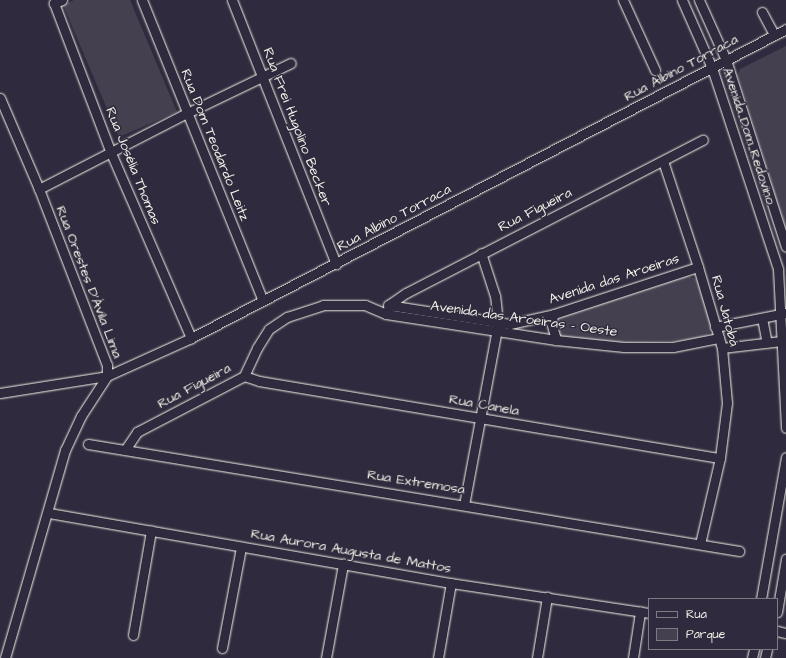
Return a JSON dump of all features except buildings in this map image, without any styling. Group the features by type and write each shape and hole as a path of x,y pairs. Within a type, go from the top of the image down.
{"street":[{"name":"Rua Dom Teodardo Leitz","path":"142,0 263,301"},
{"name":"Rua Frei Hugolino Becker","path":"232,0 336,264"},
{"path":"623,0 655,70"},
{"name":"Avenida Dom Redovino","path":"682,0 712,68 778,269 783,314 782,341 786,399 786,428"},
{"name":"Avenida Dom Redovino","path":"699,0 726,60 786,247"},
{"name":"Rua Josélia Thomas","path":"58,2 110,153 191,338"},
{"path":"762,12 774,35"},
{"name":"Rua Albino Torraca","path":"0,392 107,376 191,338 786,29"},
{"path":"39,189 187,113 291,63"},
{"name":"Rua Orestes D'Ávila Lima","path":"0,98 39,189 107,365 107,376 81,416 65,450 49,513 6,658"},
{"name":"Rua Figueira","path":"390,304 481,253 703,140"},
{"name":"Rua Jatobá","path":"663,161 698,267 722,348 727,403 720,458 700,544"},
{"path":"464,505 498,326 495,296 481,253"},
{"name":"Avenida das Aroeiras","path":"374,307 390,304 498,326 554,314 698,267"},
{"name":"Rua Figueira","path":"124,450 137,432 244,376 257,348 269,329 287,316 323,305 350,304 374,307"},
{"path":"386,314 390,304"},
{"name":"Avenida das Aroeiras - Oeste","path":"374,307 386,314 498,326 556,340 624,347 673,346 719,338"},
{"path":"554,314 551,322 556,340"},
{"path":"715,327 783,314"},
{"path":"762,318 767,342"},
{"path":"722,348 782,341"},
{"name":"Rua Canela","path":"244,376 480,419 720,458"},
{"name":"Rua Extremosa","path":"88,444 739,551"},
{"path":"761,598 786,457"},
{"name":"Rua Aurora Augusta de Mattos","path":"49,513 451,583 644,612"},
{"path":"133,635 151,531"},
{"path":"222,648 241,547"},
{"path":"778,606 786,559"},
{"path":"326,658 343,564"},
{"path":"438,658 451,583"},
{"path":"537,658 546,597"},
{"path":"633,658 644,612"}],"green space":[{"path":"74,0 130,0 177,112 119,137 63,5"},
{"path":"786,46 786,229 738,75 740,69"},
{"path":"687,275 698,280 712,324 710,332 705,337 675,341 618,342 563,337 557,333 555,325 563,315"}]}
